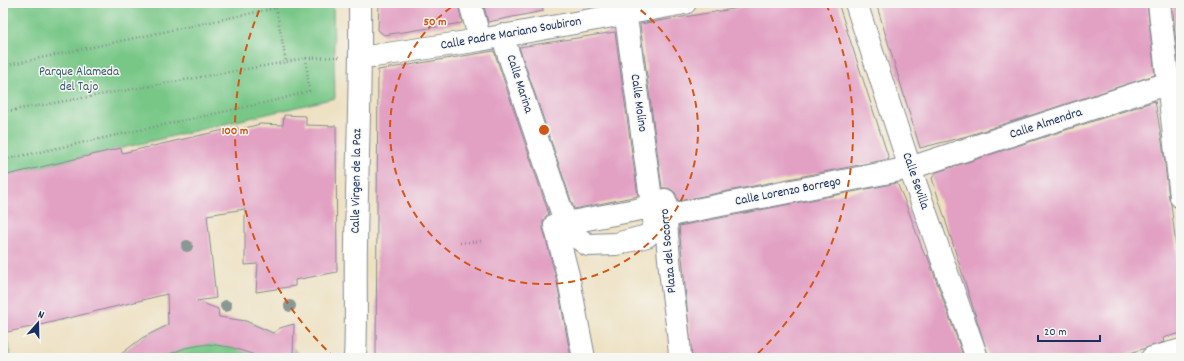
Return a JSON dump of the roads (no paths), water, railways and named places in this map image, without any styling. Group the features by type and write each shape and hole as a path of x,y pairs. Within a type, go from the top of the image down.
{"street":[{"name":"Calle Virgen de la Paz","path":"355,358 357,318 356,255 360,3"},
{"path":"470,3 480,40"},
{"name":"Calle Padre Mariano Soubiron","path":"360,56 374,56 480,40 625,9 685,3"},
{"name":"Calle Sevilla","path":"856,3 910,168 978,358"},
{"path":"1160,3 1175,81 1181,197"},
{"name":"Calle Molino","path":"625,9 659,210"},
{"name":"Calle Marina","path":"502,35 565,223"},
{"name":"Calle Almendra","path":"910,168 1175,81"},
{"name":"Calle Lorenzo Borrego","path":"659,210 680,213 910,168"},
{"name":"Plaza del Socorro","path":"565,223 641,209 659,210 671,278 680,358"},
{"path":"584,358 567,268 555,225 565,223 568,230 572,234 588,245 616,244 647,236 655,227 659,210"},
{"path":"1152,358 1181,350"}],"park label":[{"name":"Parque Alameda del Tajo","path":"79,80"}]}
